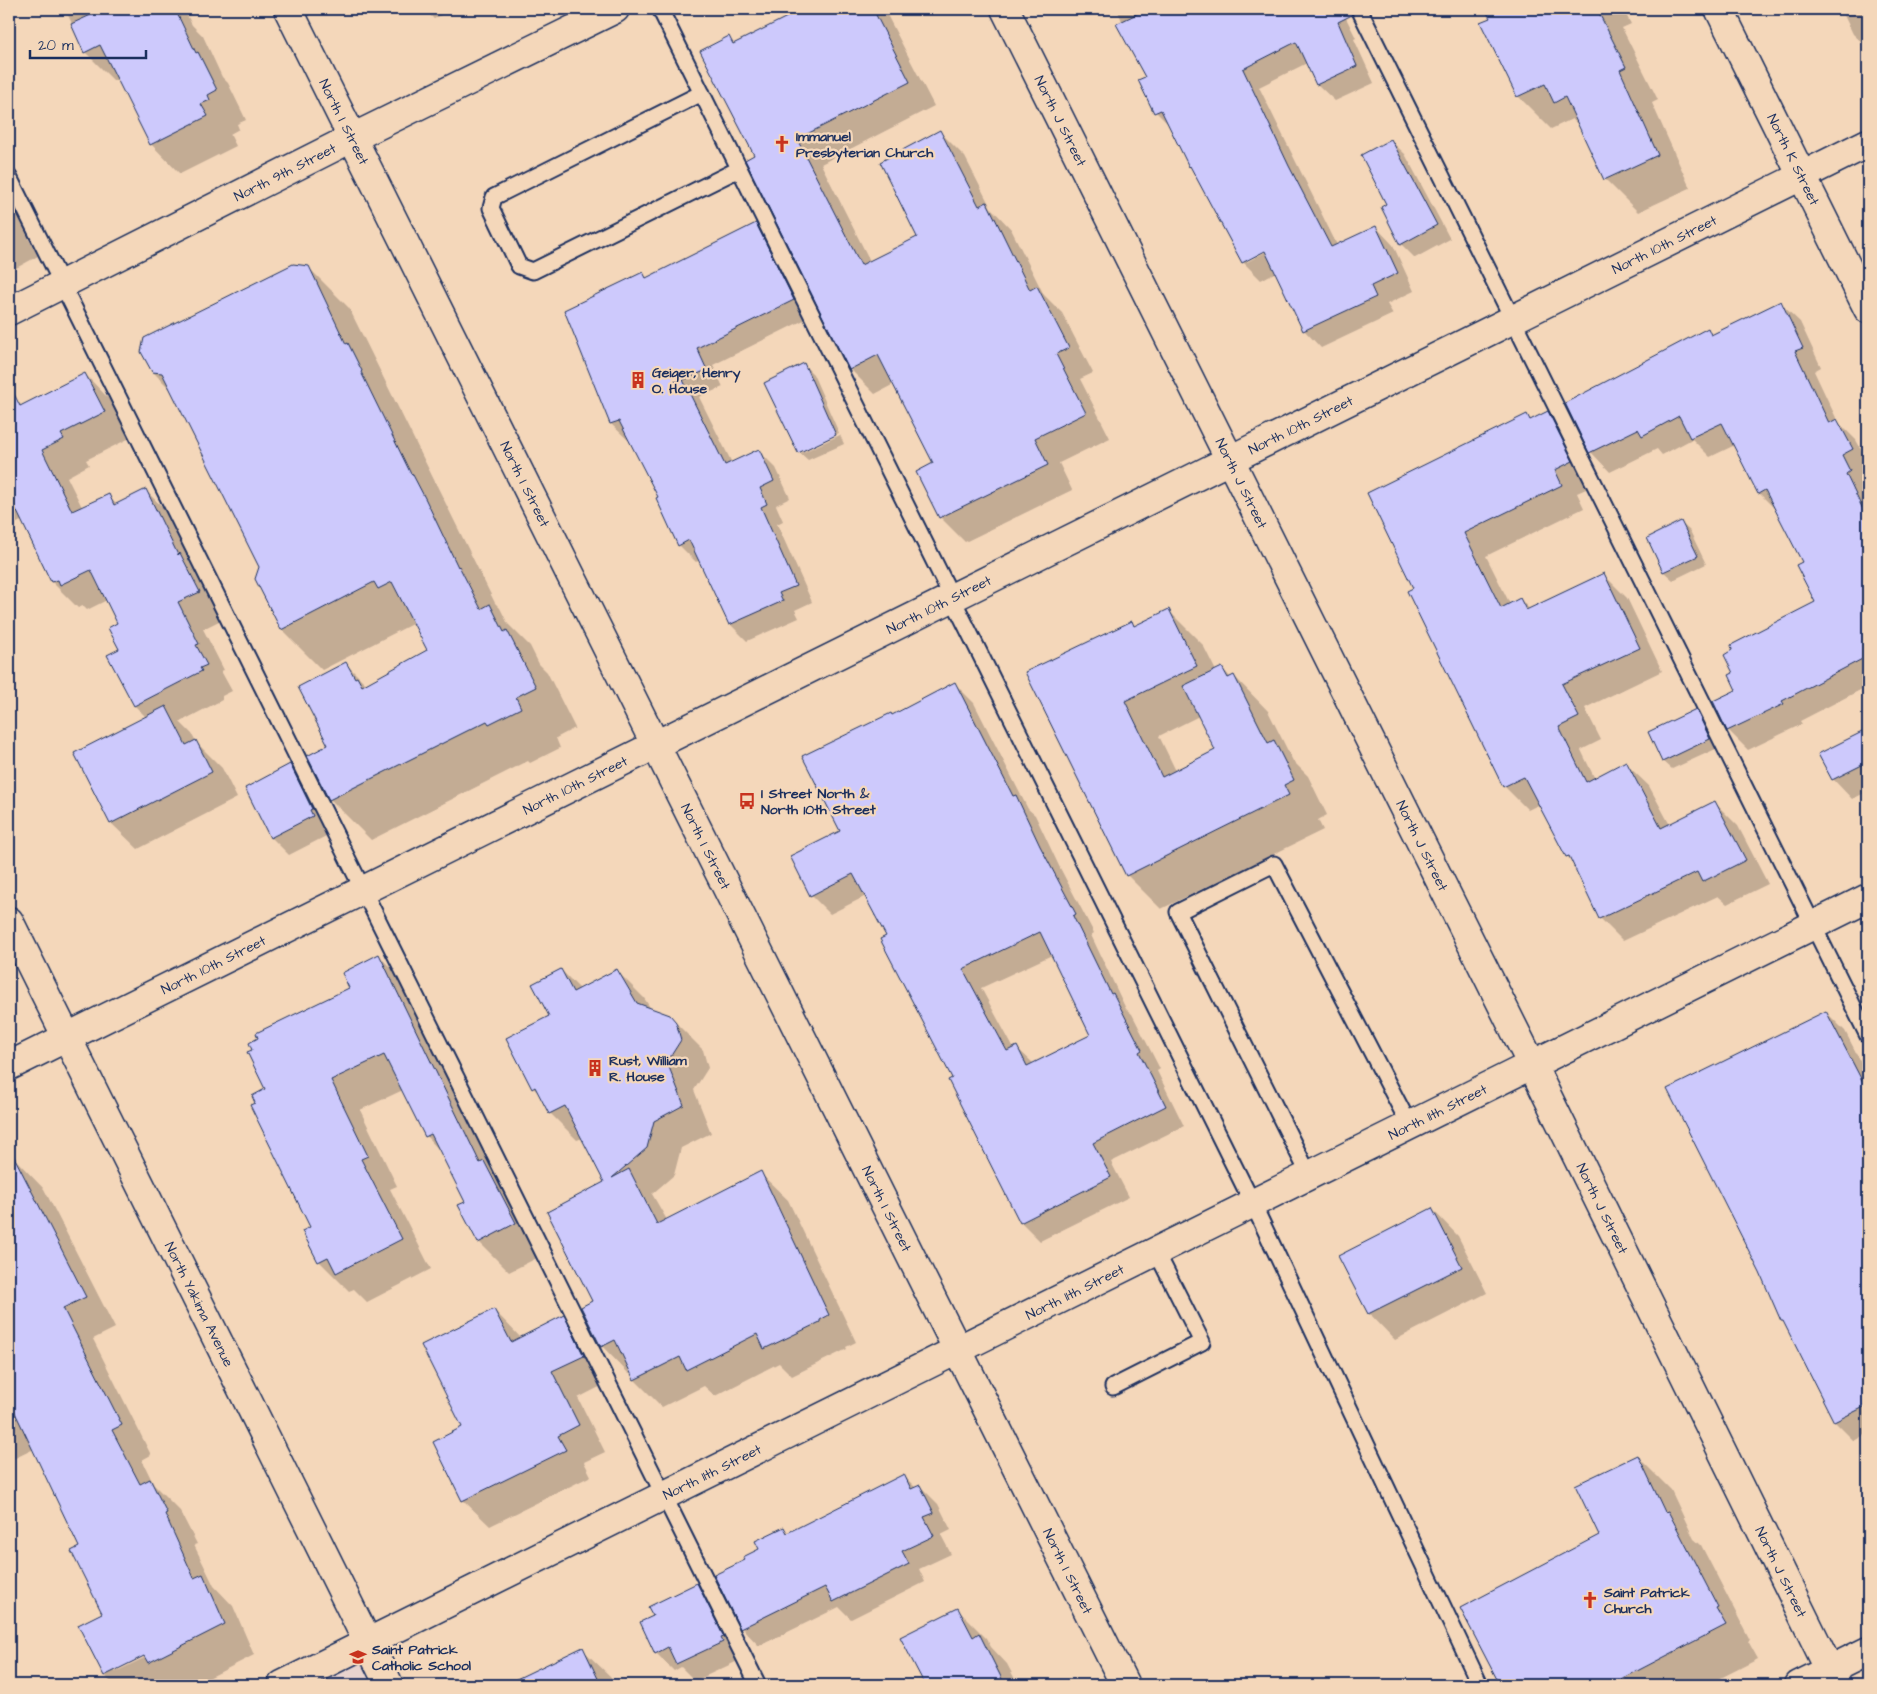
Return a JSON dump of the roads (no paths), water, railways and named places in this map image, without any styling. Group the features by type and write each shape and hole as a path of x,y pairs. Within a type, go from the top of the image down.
{"street":[{"name":"North I Street","path":"288,9 1125,1685"},
{"name":"North 9th Street","path":"9,311 352,138 615,9"},
{"name":"North J Street","path":"1005,9 1532,1066 1833,1678"},
{"name":"North K Street","path":"1719,9 1868,309"},
{"name":"North 10th Street","path":"9,1066 1868,143"},
{"name":"North 11th Street","path":"282,1685 1868,898"},
{"name":"North Yakima Avenue","path":"9,921 390,1685"},
{"path":"1799,1685 1833,1678 1868,1651"}],"lane":[{"path":"660,9 1253,1204 1480,1685"},
{"path":"1359,9 1868,1036"},
{"path":"702,94 494,197 491,208 511,250 519,266 533,271 739,169"},
{"path":"9,176 758,1685"},
{"path":"1309,1176 1178,912 1274,864 1410,1126"},
{"path":"1113,1387 1202,1342 1156,1251"}],"place":[{"name":"Immanuel Presbyterian Church","path":"782,144"},
{"name":"Geiger, Henry O. House","path":"638,380"},
{"name":"I Street North & North 10th Street","path":"747,801"},
{"name":"Rust, William R. House","path":"595,1068"},
{"name":"Saint Patrick Church","path":"1590,1600"},
{"name":"Saint Patrick Catholic School","path":"358,1657"}]}
